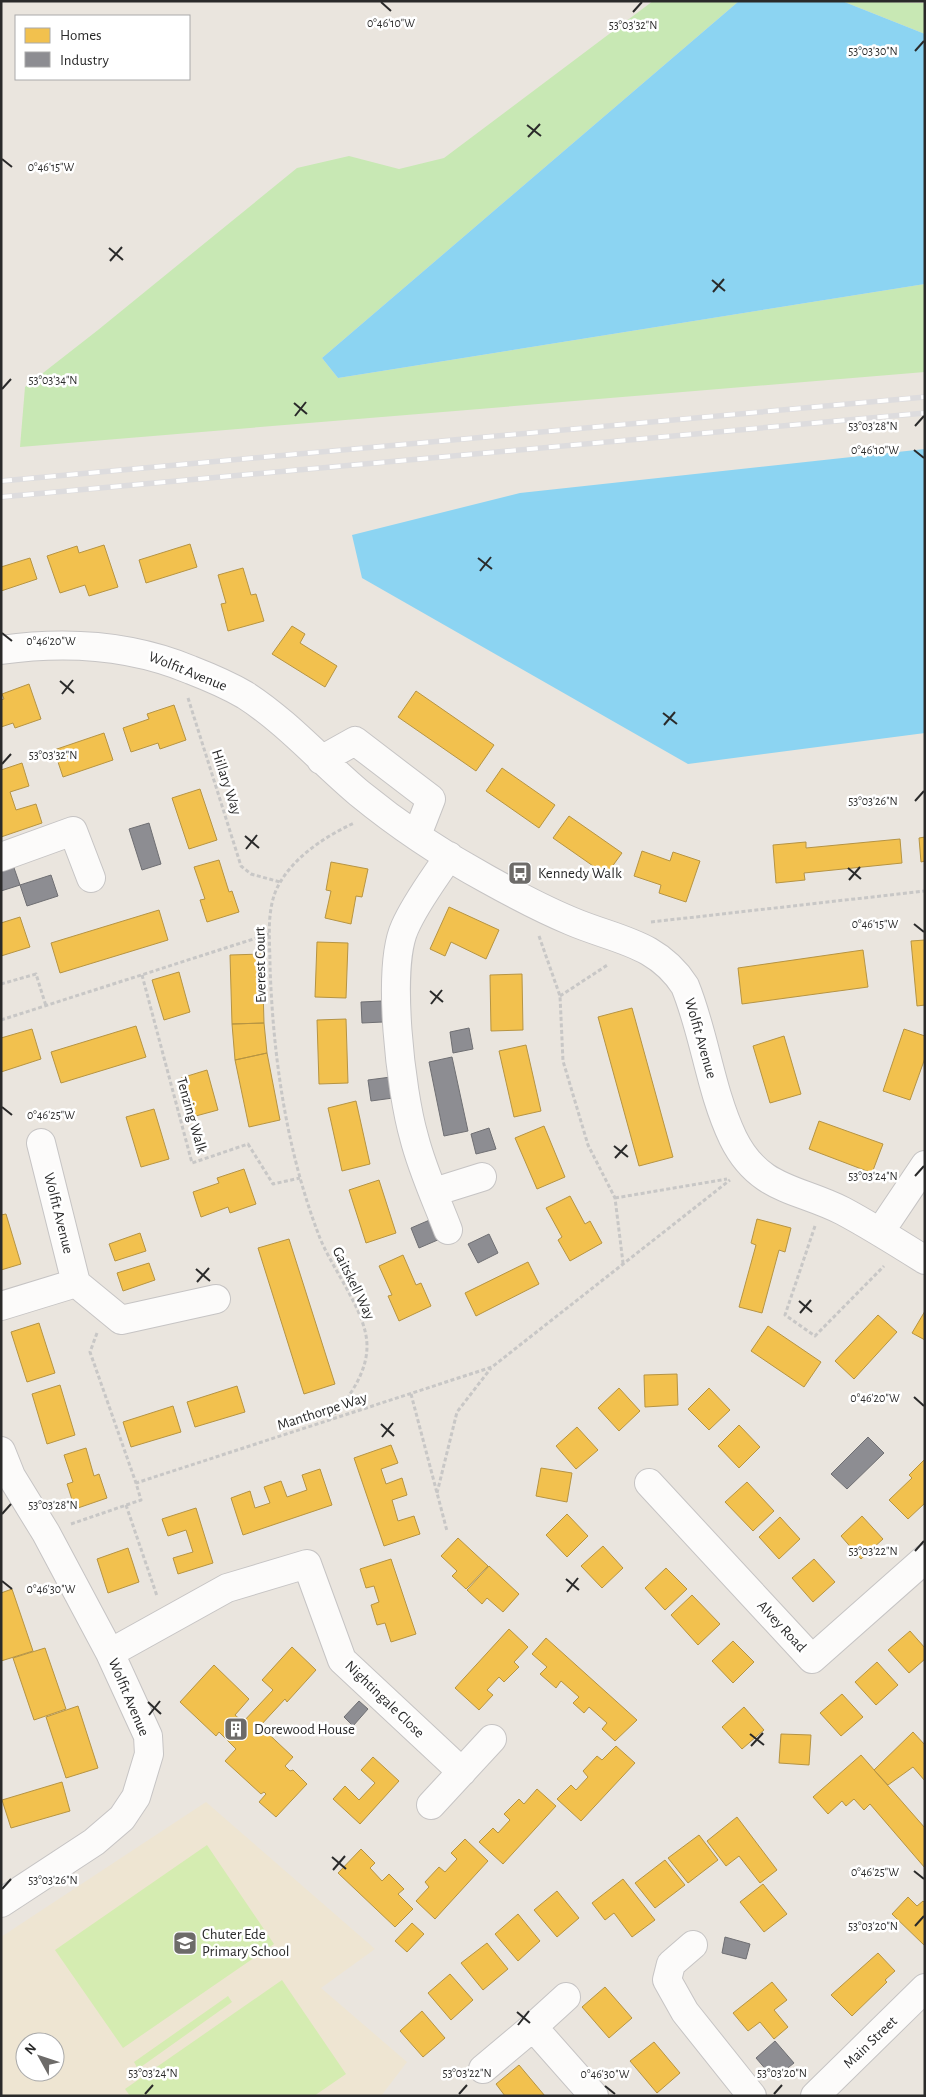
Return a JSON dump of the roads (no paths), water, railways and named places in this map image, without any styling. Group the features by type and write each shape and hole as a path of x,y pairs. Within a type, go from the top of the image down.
{"street":[{"name":"Wolfit Avenue","path":"1,650 48,646 102,648 136,651 178,664 245,696 283,725 321,760 388,815 449,856 527,900 583,926 639,944 660,958 677,974 685,986 712,1077 733,1138 750,1163 765,1178 787,1190 823,1202 880,1232 914,1253"},
{"path":"321,760 355,740 431,798 417,834"},
{"path":"1,857 73,831 91,878"},
{"path":"448,1230 414,1137 406,1095 396,964 404,928 449,856"},
{"name":"Wolfit Avenue","path":"42,1143 76,1283"},
{"path":"880,1232 925,1165"},
{"path":"434,1192 482,1177"},
{"path":"1,1306 76,1283 121,1320 216,1299"},
{"name":"Wolfit Avenue","path":"1,1450 11,1476 46,1533 110,1652 148,1736 148,1754 136,1797 122,1818 94,1842 1,1903"},
{"name":"Alvey Road","path":"649,1484 812,1659 925,1559"},
{"name":"Nightingale Close","path":"110,1652 227,1588 307,1564 342,1660 462,1772"},
{"path":"431,1805 492,1739"},
{"path":"692,1945 671,1964 667,1980 685,2012 752,2096"},
{"name":"Main Street","path":"815,2096 925,1988"},
{"path":"483,2069 566,1997"},
{"path":"533,2027 594,2096"}],"water":[{"path":"739,1 842,1 925,34 925,284 338,378 322,358"},
{"path":"925,449 925,733 688,764 362,578 352,535 520,493"}],"railway":[{"path":"1,481 925,397"},
{"path":"1,497 925,413"}],"place":[{"name":"Kennedy Walk","path":"520,873"},
{"name":"Dorewood House","path":"236,1729"},
{"name":"Chuter Ede Primary School","path":"185,1943"}]}
